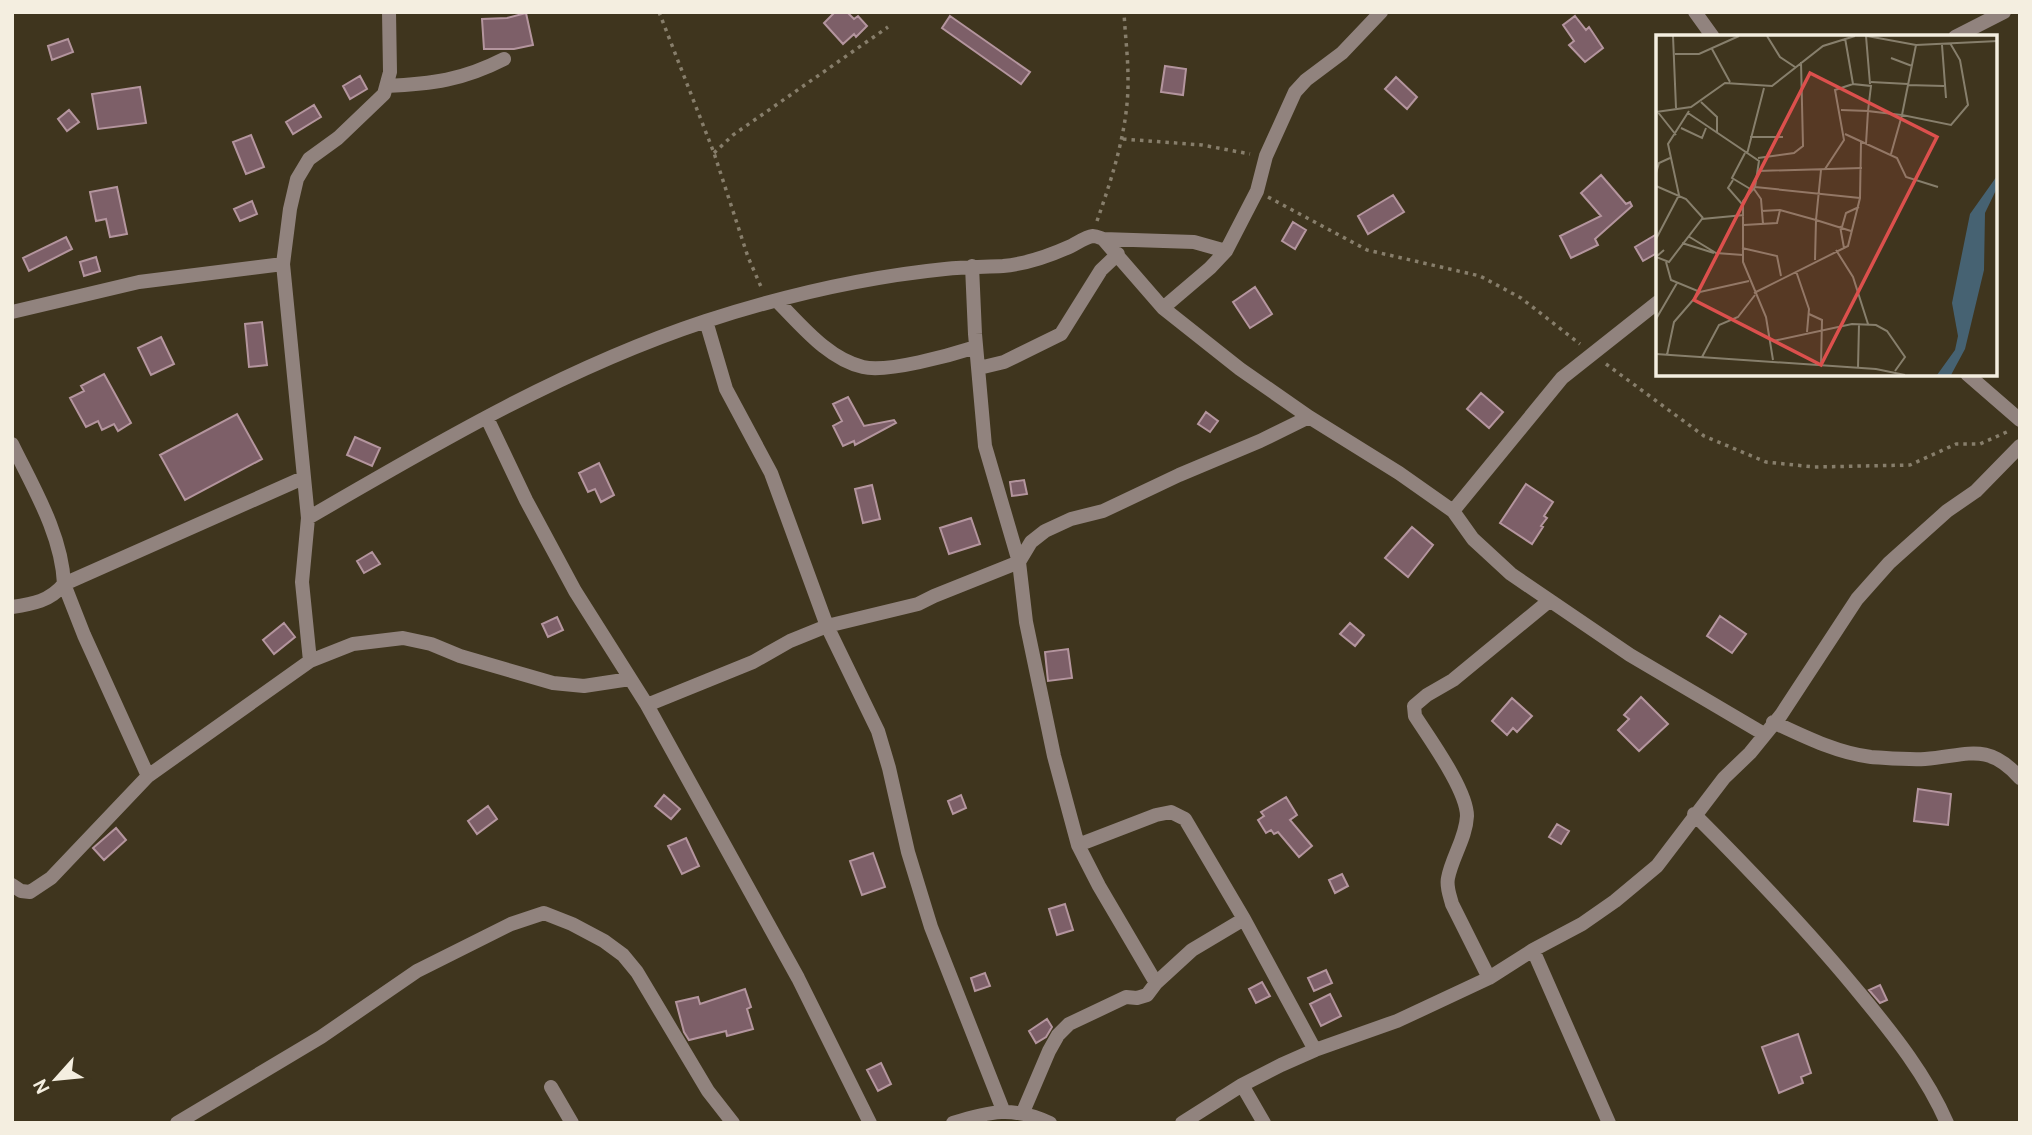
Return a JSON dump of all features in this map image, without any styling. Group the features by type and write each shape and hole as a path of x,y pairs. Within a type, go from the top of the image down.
{"street":[{"path":"310,661 302,582 308,518 283,264 297,179 309,159 338,138 384,94 390,72 389,12"},
{"path":"1163,308 1226,251 1257,191 1266,156 1295,92 1306,80 1342,53 1381,12"},
{"path":"1695,12 1712,35"},
{"path":"1959,35 2004,12"},
{"path":"386,86 451,80 476,73 504,60"},
{"path":"308,518 403,462 487,418 622,353 706,321 772,302 886,277 972,266 1004,266 1040,258 1098,237 1194,242 1226,251"},
{"path":"1098,237 1118,254 1163,308 1240,369 1453,511 1473,539 1511,574 1630,655 1769,728 1868,757 1925,759 1964,753 1990,755 2007,765 2020,778"},
{"path":"979,368 1004,362 1061,334 1101,270 1118,254"},
{"path":"12,312 139,282 283,264"},
{"path":"972,266 985,446 1019,562 1026,622 1054,756 1078,845 1098,886 1156,983"},
{"path":"772,302 837,355 864,368 903,365 976,347"},
{"path":"1453,511 1562,378 1656,303"},
{"path":"706,321 726,389 771,473 827,626 878,731 908,852 931,927 1003,1110"},
{"path":"1968,376 2020,422"},
{"path":"647,705 753,662 790,641 827,626 918,604 1019,562 1031,542 1045,531 1071,519 1103,510 1309,417"},
{"path":"487,418 526,500 575,591 647,705 798,978 870,1123"},
{"path":"12,444 57,545 63,566 64,584 84,635 148,776"},
{"path":"1182,1123 1242,1085 1315,1050 1398,1021 1489,978 1533,950 1583,924 1615,901 1657,866 1694,814 1781,715 1857,599 1889,563 1947,511 1976,491 2020,446"},
{"path":"12,607 33,604 47,598 64,584 303,478"},
{"path":"1489,978 1452,904 1449,892 1448,878 1461,845 1467,815 1464,804 1455,780 1415,716 1414,706 1453,680 1549,601"},
{"path":"12,885 21,891 30,892 51,878 148,776 310,661 353,644 402,638 430,644 460,656 553,683 584,686 631,678"},
{"path":"1078,845 1156,815 1171,812 1185,819 1244,919 1315,1050"},
{"path":"1694,814 1760,881 1839,968 1928,1083 1948,1123"},
{"path":"177,1123 321,1037 417,971 511,924 544,913 604,941 622,955 637,972 708,1091 733,1123"},
{"path":"1031,1117 1058,1035 1069,1024 1126,997 1143,997 1192,950 1244,919"},
{"path":"1533,950 1609,1123"},
{"path":"1242,1085 1264,1123"},
{"path":"551,1087 572,1123"},
{"path":"953,1123 1003,1110 1050,1123"}],"path":[{"path":"659,12 714,153 748,257 772,302"},
{"path":"1098,237 1122,139 1128,80 1124,12"},
{"path":"714,153 733,135 888,27"},
{"path":"1122,139 1202,145 1266,156"},
{"path":"1257,191 1367,250 1480,276 1521,298 1704,436 1766,462 1814,467 1910,465 1956,444 1980,444 1989,441 2020,422"}],"building":[{"path":"835,12 847,12 854,19 858,16 867,26 856,37 854,34 843,44 824,23"},
{"path":"526,13 533,45 514,49 484,49 482,19 507,18"},
{"path":"950,16 1030,72 1021,84 942,28"},
{"path":"1575,16 1586,30 1589,27 1603,48 1585,62 1569,45 1574,41 1563,25"},
{"path":"68,39 73,52 52,60 48,46"},
{"path":"1165,66 1186,69 1183,95 1161,92"},
{"path":"360,76 367,89 350,99 343,86"},
{"path":"1396,77 1417,97 1407,109 1385,89"},
{"path":"140,87 146,123 98,129 92,94"},
{"path":"314,105 321,117 293,134 286,122"},
{"path":"69,110 79,122 67,131 58,119"},
{"path":"251,135 264,167 246,174 233,142"},
{"path":"1601,175 1626,204 1630,202 1632,206 1595,239 1598,245 1571,258 1560,236 1601,216 1581,193"},
{"path":"117,187 127,234 110,237 106,219 96,221 90,192"},
{"path":"1393,195 1404,212 1368,234 1358,216"},
{"path":"252,201 257,214 240,221 234,209"},
{"path":"1293,222 1306,230 1295,249 1282,241"},
{"path":"1656,235 1656,254 1643,261 1635,247"},
{"path":"66,237 72,249 29,271 23,258"},
{"path":"96,257 100,271 84,276 80,262"},
{"path":"1255,287 1272,314 1250,328 1233,302"},
{"path":"262,322 267,365 249,367 245,324"},
{"path":"161,337 174,364 151,375 138,348"},
{"path":"104,374 131,423 118,431 114,424 102,430 98,421 86,427 70,398 84,391 81,386"},
{"path":"1481,393 1503,412 1489,428 1467,409"},
{"path":"848,397 864,426 894,420 896,423 855,445 854,441 843,446 833,426 842,421 833,404"},
{"path":"1206,412 1218,421 1210,432 1198,424"},
{"path":"237,414 262,459 185,500 160,455"},
{"path":"355,437 380,448 372,466 347,455"},
{"path":"599,463 614,495 601,502 595,489 588,492 579,473"},
{"path":"1024,480 1027,494 1012,496 1010,482"},
{"path":"1526,484 1553,502 1544,516 1547,518 1541,526 1543,527 1532,544 1500,523"},
{"path":"872,485 880,519 863,523 855,489"},
{"path":"971,518 980,544 949,554 940,528"},
{"path":"1412,527 1433,545 1408,577 1385,558"},
{"path":"372,552 380,564 364,573 357,561"},
{"path":"1720,616 1746,634 1732,653 1707,636"},
{"path":"557,617 563,630 548,637 542,624"},
{"path":"284,623 295,637 274,654 263,640"},
{"path":"1350,623 1364,635 1355,646 1340,634"},
{"path":"1068,649 1072,678 1048,681 1045,652"},
{"path":"1641,697 1668,724 1639,751 1618,730 1629,719 1624,715"},
{"path":"1512,698 1532,716 1517,732 1513,728 1507,735 1492,721"},
{"path":"1918,789 1951,794 1948,825 1914,821"},
{"path":"664,795 680,809 671,819 655,806"},
{"path":"961,795 966,808 953,814 948,801"},
{"path":"1286,797 1297,815 1290,820 1312,846 1299,857 1278,832 1274,834 1271,830 1266,833 1258,820 1264,816 1261,812"},
{"path":"488,806 497,819 477,834 468,821"},
{"path":"1557,824 1569,831 1561,844 1549,837"},
{"path":"116,828 126,840 104,860 93,848"},
{"path":"686,838 699,866 682,874 668,846"},
{"path":"873,853 885,887 862,895 850,861"},
{"path":"1342,874 1348,886 1335,893 1329,880"},
{"path":"1065,904 1073,930 1057,935 1049,909"},
{"path":"1326,970 1332,983 1314,991 1308,978"},
{"path":"985,973 990,986 975,991 971,978"},
{"path":"1262,982 1270,996 1256,1003 1249,989"},
{"path":"1880,985 1887,1000 1880,1003 1869,990"},
{"path":"745,989 751,1007 747,1009 753,1029 727,1036 726,1031 689,1040 684,1032 676,1002 698,997 700,1004"},
{"path":"1330,994 1341,1016 1321,1026 1310,1004"},
{"path":"1047,1019 1052,1027 1046,1037 1036,1043 1029,1031"},
{"path":"1798,1034 1811,1073 1801,1077 1803,1083 1779,1093 1762,1047"},
{"path":"881,1063 891,1084 878,1091 867,1070"}]}
